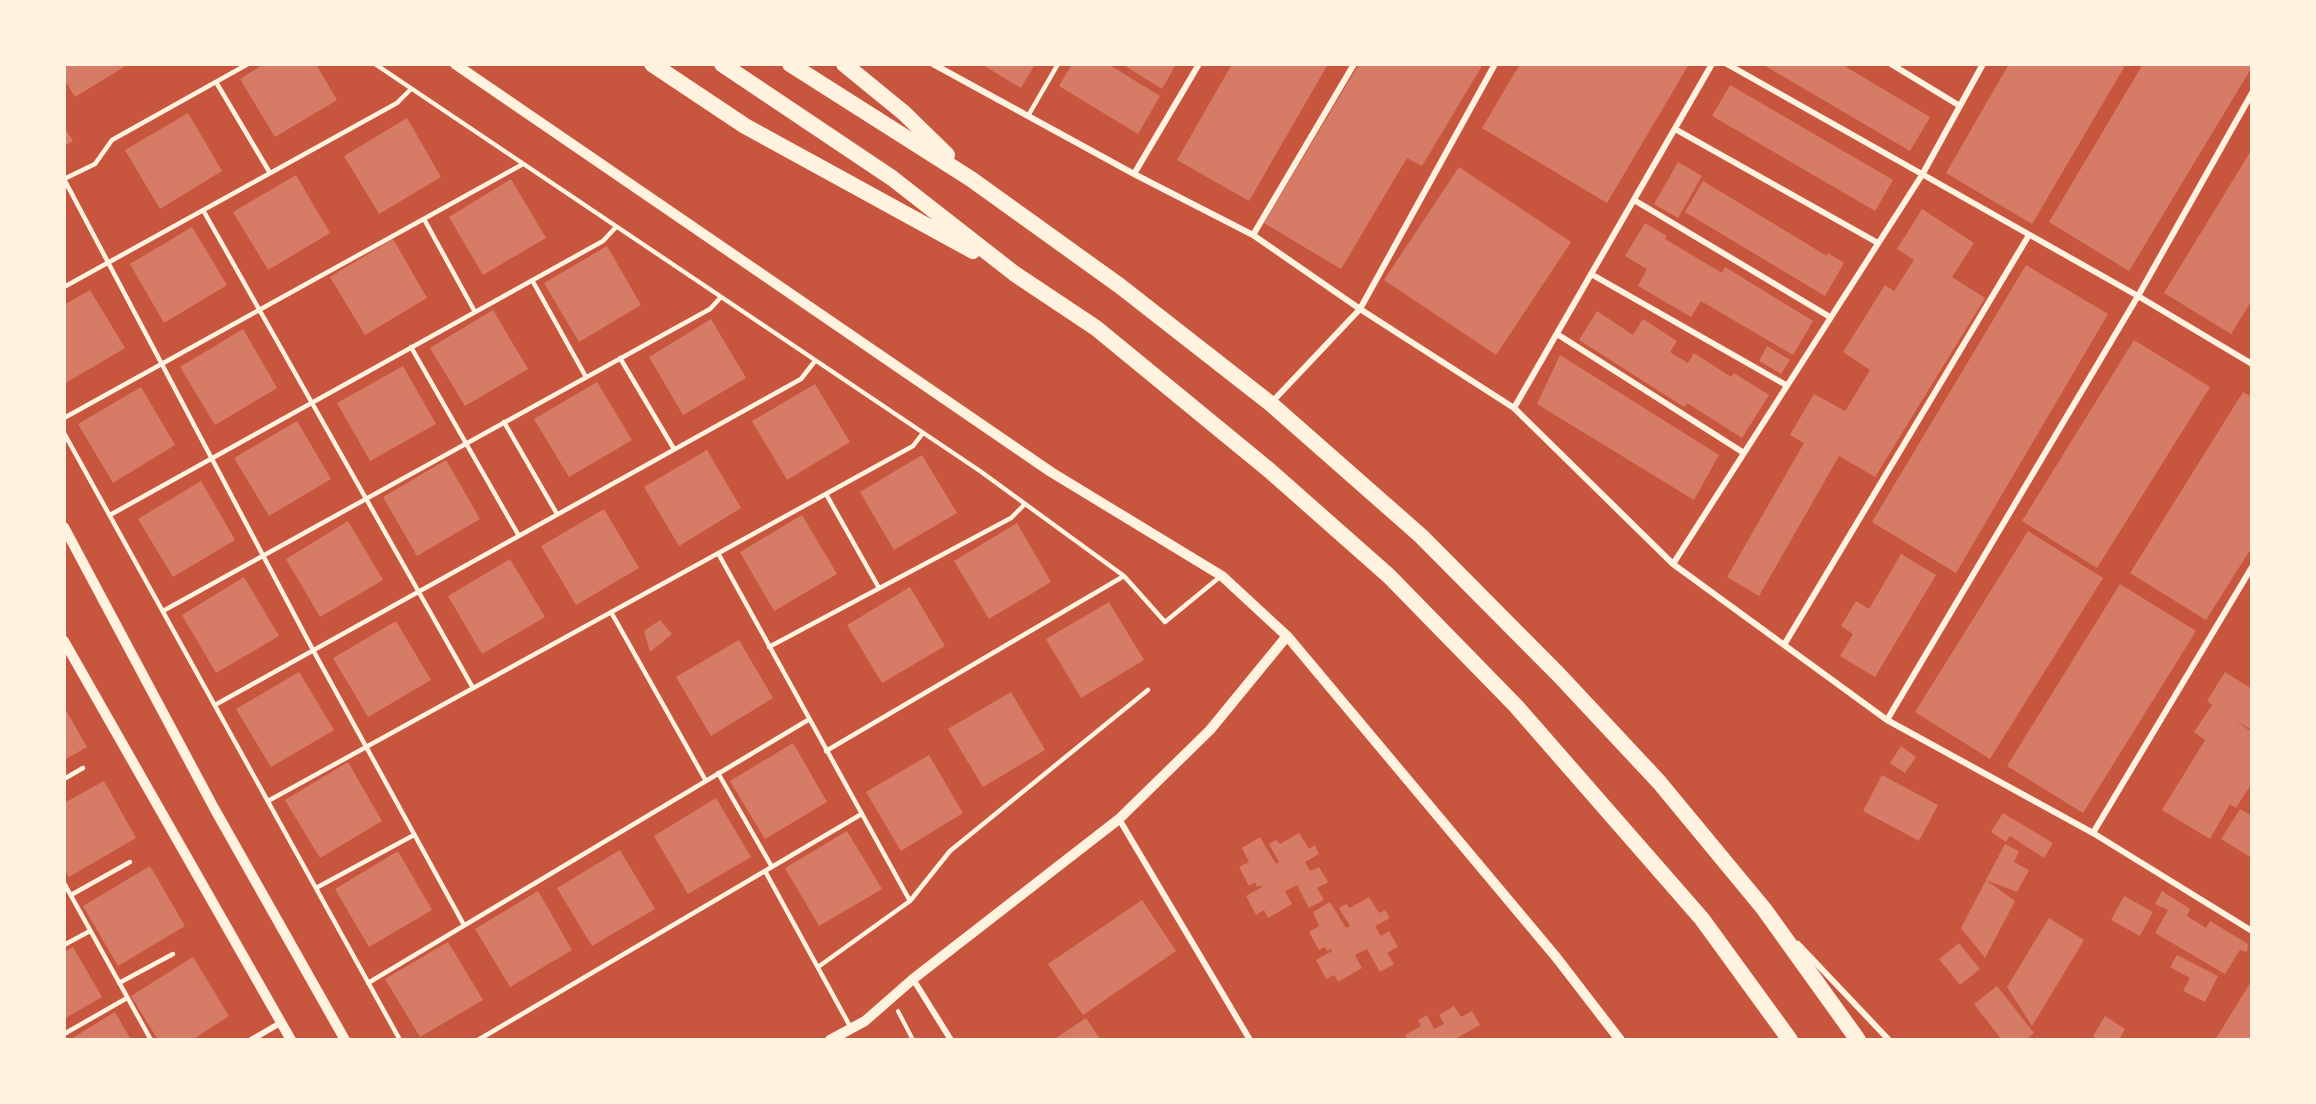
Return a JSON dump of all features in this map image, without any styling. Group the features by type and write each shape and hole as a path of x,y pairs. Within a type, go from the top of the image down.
{"highway":[{"path":"652,64 745,126 1015,274"},
{"path":"722,64 892,178 1015,274 1096,328 1269,470 1389,576 1516,705 1702,919 1790,1040"},
{"path":"789,64 971,179 1120,286 1271,404 1421,536 1559,675 1659,782 1764,909 1858,1040"},
{"path":"844,64 904,113 971,179"}],"street":[{"path":"455,64 1051,472 1222,576 1287,636 1556,957 1620,1040"},
{"path":"933,64 1134,174 1253,235 1360,309 1514,408 1673,564 1887,720 2093,833 2252,930"},
{"path":"1134,174 1199,64"},
{"path":"1253,235 1354,64"},
{"path":"1271,404 1360,309 1495,64"},
{"path":"1514,408 1712,64"},
{"path":"1727,64 2138,296 2252,364"},
{"path":"1891,64 1960,106"},
{"path":"1673,564 1922,175 1983,64"},
{"path":"1887,720 2138,296 2252,93"},
{"path":"1675,129 1878,243"},
{"path":"1634,200 1830,317"},
{"path":"1784,645 2030,235"},
{"path":"1591,274 1786,385"},
{"path":"1557,334 1744,453"},
{"path":"64,527 214,808 345,1040"},
{"path":"2093,833 2252,567"},
{"path":"830,1040 865,1021 913,979 1016,902 1119,819 1210,730 1287,636"},
{"path":"65,645 291,1040"},
{"path":"1119,819 1250,1040"},
{"path":"1764,909 1889,1040"},
{"path":"913,979 951,1040"},
{"path":"251,1040 282,1022"}],"lane":[{"path":"248,64 112,140 95,164 64,179 313,650 464,925"},
{"path":"375,64 1025,504 1124,576 1165,622 1222,576"},
{"path":"1028,116 1058,64"},
{"path":"216,82 270,173"},
{"path":"64,287 397,103 411,89"},
{"path":"64,418 523,164"},
{"path":"202,210 473,688"},
{"path":"424,219 476,312"},
{"path":"110,515 603,241 616,227"},
{"path":"532,280 586,377"},
{"path":"163,611 710,309 721,297"},
{"path":"411,347 519,536"},
{"path":"620,358 674,449"},
{"path":"215,705 801,379 815,360"},
{"path":"504,422 556,514"},
{"path":"64,433 400,1040"},
{"path":"268,801 913,446 923,433"},
{"path":"826,494 879,588"},
{"path":"769,647 1011,518 1025,504"},
{"path":"718,554 860,815 910,901"},
{"path":"826,752 1124,576"},
{"path":"611,612 706,781"},
{"path":"818,967 910,901 950,851 1148,690"},
{"path":"368,982 808,720"},
{"path":"64,779 83,768"},
{"path":"718,773 772,867"},
{"path":"478,1040 860,815"},
{"path":"316,888 414,835"},
{"path":"71,895 130,862"},
{"path":"765,871 851,1028"},
{"path":"64,883 151,1040"},
{"path":"64,945 90,931"},
{"path":"119,983 173,954"},
{"path":"64,1034 128,998"}],"path":[{"path":"891,999 913,1040"}],"building":[{"path":"64,64 129,64 75,97 64,79"},
{"path":"264,64 316,64 337,100 275,137 240,79"},
{"path":"981,64 1035,64 1021,88"},
{"path":"1072,64 1108,64 1160,96 1138,134 1059,86"},
{"path":"1122,64 1176,64 1162,89"},
{"path":"1232,64 1328,64 1249,201 1177,160"},
{"path":"1359,64 1483,64 1422,166 1407,158 1341,269 1264,223"},
{"path":"1520,64 1689,64 1607,203 1482,128"},
{"path":"1762,64 1841,64 1930,117 1910,151"},
{"path":"2009,64 2126,64 2032,224 1946,173"},
{"path":"2143,64 2252,64 2252,67 2129,271 2049,222"},
{"path":"1730,85 1893,180 1875,211 1712,116"},
{"path":"188,113 222,171 160,209 125,150"},
{"path":"407,118 441,177 379,214 344,156"},
{"path":"64,127 73,141 64,146"},
{"path":"2252,149 2252,300 2231,334 2164,293"},
{"path":"1678,162 1702,176 1678,218 1654,204"},
{"path":"1459,167 1571,242 1496,355 1384,280"},
{"path":"296,175 330,233 268,270 233,212"},
{"path":"511,179 546,238 483,275 449,217"},
{"path":"1703,181 1827,256 1828,253 1844,263 1825,296 1685,212"},
{"path":"1922,209 1974,243 1952,277 1985,298 1875,477 1839,456 1759,596 1727,577 1804,443 1790,435 1814,394 1845,411 1870,370 1843,352 1885,285 1894,291 1914,260 1897,249"},
{"path":"1645,223 1667,236 1665,239 1722,273 1725,267 1813,321 1793,355 1701,301 1691,317 1638,286 1647,269 1625,256"},
{"path":"192,227 227,285 164,323 130,264"},
{"path":"393,239 427,298 365,335 330,277"},
{"path":"607,246 641,305 579,342 544,283"},
{"path":"2026,265 2108,314 1956,573 1872,522"},
{"path":"90,290 125,348 64,384 64,305"},
{"path":"493,310 528,369 465,406 430,348"},
{"path":"1597,311 1633,335 1643,319 1677,341 1670,352 1688,363 1694,353 1731,377 1734,373 1769,395 1742,438 1687,403 1684,407 1579,340"},
{"path":"711,319 746,378 683,415 649,357"},
{"path":"243,329 277,388 215,425 180,367"},
{"path":"2134,340 2210,387 2097,568 2022,521"},
{"path":"1767,346 1790,360 1781,374 1759,361"},
{"path":"1560,355 1719,455 1694,500 1537,404"},
{"path":"403,366 436,424 370,461 337,403"},
{"path":"597,382 632,440 569,477 534,419"},
{"path":"815,384 850,442 787,480 752,421"},
{"path":"141,387 175,445 113,483 78,424"},
{"path":"2243,392 2252,397 2252,547 2206,620 2130,573"},
{"path":"297,421 331,479 269,516 234,458"},
{"path":"707,450 741,508 679,546 644,487"},
{"path":"922,455 957,513 894,550 860,492"},
{"path":"446,460 480,519 417,556 383,497"},
{"path":"201,481 235,540 173,577 138,519"},
{"path":"604,509 639,568 576,605 541,546"},
{"path":"802,515 837,574 774,611 740,552"},
{"path":"348,521 383,580 320,617 286,559"},
{"path":"1017,523 1051,582 989,619 954,561"},
{"path":"2028,531 2103,578 1990,759 1915,712"},
{"path":"1901,554 1936,575 1875,677 1840,656 1853,634 1841,626 1856,601 1869,609"},
{"path":"510,559 545,617 482,654 448,596"},
{"path":"244,577 279,636 216,673 182,615"},
{"path":"2120,584 2196,631 2083,813 2007,766"},
{"path":"910,587 945,646 882,683 847,625"},
{"path":"1109,602 1144,660 1081,698 1046,639"},
{"path":"660,620 672,634 650,652 644,631"},
{"path":"396,621 431,680 368,717 333,658"},
{"path":"739,640 773,698 711,736 676,677"},
{"path":"299,672 334,730 271,767 236,709"},
{"path":"2225,672 2252,689 2252,730 2234,720 2252,732 2252,783 2236,808 2230,804 2210,839 2162,810 2205,740 2194,732 2212,705 2207,701"},
{"path":"1011,692 1045,750 983,787 948,729"},
{"path":"64,707 87,747 64,760"},
{"path":"793,743 827,802 765,839 730,781"},
{"path":"1901,746 1916,757 1905,773 1890,763"},
{"path":"929,755 963,813 901,851 866,792"},
{"path":"348,762 382,821 320,858 285,800"},
{"path":"1882,775 1938,805 1919,841 1863,811"},
{"path":"104,781 136,838 69,877 64,869 64,803"},
{"path":"716,798 751,857 688,894 654,836"},
{"path":"2240,809 2252,816 2252,858 2221,839"},
{"path":"2003,813 2053,843 2044,858 2010,836 2006,842 1991,832"},
{"path":"847,831 882,889 819,926 785,868"},
{"path":"1299,833 1309,849 1315,845 1319,854 1305,862 1310,871 1319,867 1328,882 1317,888 1324,900 1309,908 1297,885 1285,891 1292,904 1268,918 1264,910 1256,915 1246,896 1262,887 1261,885 1257,887 1255,882 1249,886 1239,867 1249,862 1242,848 1260,837 1276,864 1279,862 1269,844 1276,840 1280,844"},
{"path":"2005,844 2019,851 2014,862 2029,870 2017,892 1986,880"},
{"path":"620,850 655,909 592,946 557,888"},
{"path":"398,851 432,910 369,947 335,889"},
{"path":"150,866 185,926 118,966 83,906"},
{"path":"1986,880 2015,901 1985,958 1961,928"},
{"path":"538,891 572,950 510,987 475,929"},
{"path":"2162,891 2190,909 2187,916 2206,928 2210,921 2248,944 2247,952 2240,950 2225,974 2155,933 2168,910 2155,904"},
{"path":"2124,896 2153,912 2140,936 2111,920"},
{"path":"1369,897 1379,913 1385,910 1390,918 1375,926 1381,936 1389,931 1398,947 1387,953 1394,964 1380,972 1367,949 1355,955 1362,968 1338,982 1334,975 1326,979 1316,960 1332,951 1331,949 1327,951 1325,947 1319,950 1309,932 1319,926 1313,912 1330,902 1346,928 1350,926 1339,908 1346,904 1350,908"},
{"path":"1142,900 1176,951 1083,1015 1048,964"},
{"path":"2049,918 2084,940 2032,1026 2007,987"},
{"path":"448,942 483,1000 420,1037 385,979"},
{"path":"1959,943 1980,969 1960,985 1939,959"},
{"path":"73,947 102,997 64,1019 64,952"},
{"path":"2177,955 2218,976 2205,1002 2183,991 2190,978 2170,967"},
{"path":"193,957 229,1016 192,1040 158,1040 131,996"},
{"path":"2252,980 2252,1040 2215,1040"},
{"path":"1997,986 2034,1033 2026,1040 2002,1040 1974,1004"},
{"path":"1454,1006 1461,1017 1472,1011 1480,1025 1457,1038 1458,1040 1408,1040 1405,1035 1421,1026 1418,1020 1427,1015 1434,1029 1444,1024 1439,1015"},
{"path":"115,1012 131,1040 69,1040"},
{"path":"2105,1016 2125,1029 2119,1040 2098,1040 2093,1036"},
{"path":"1086,1018 1101,1040 1053,1040"}]}
